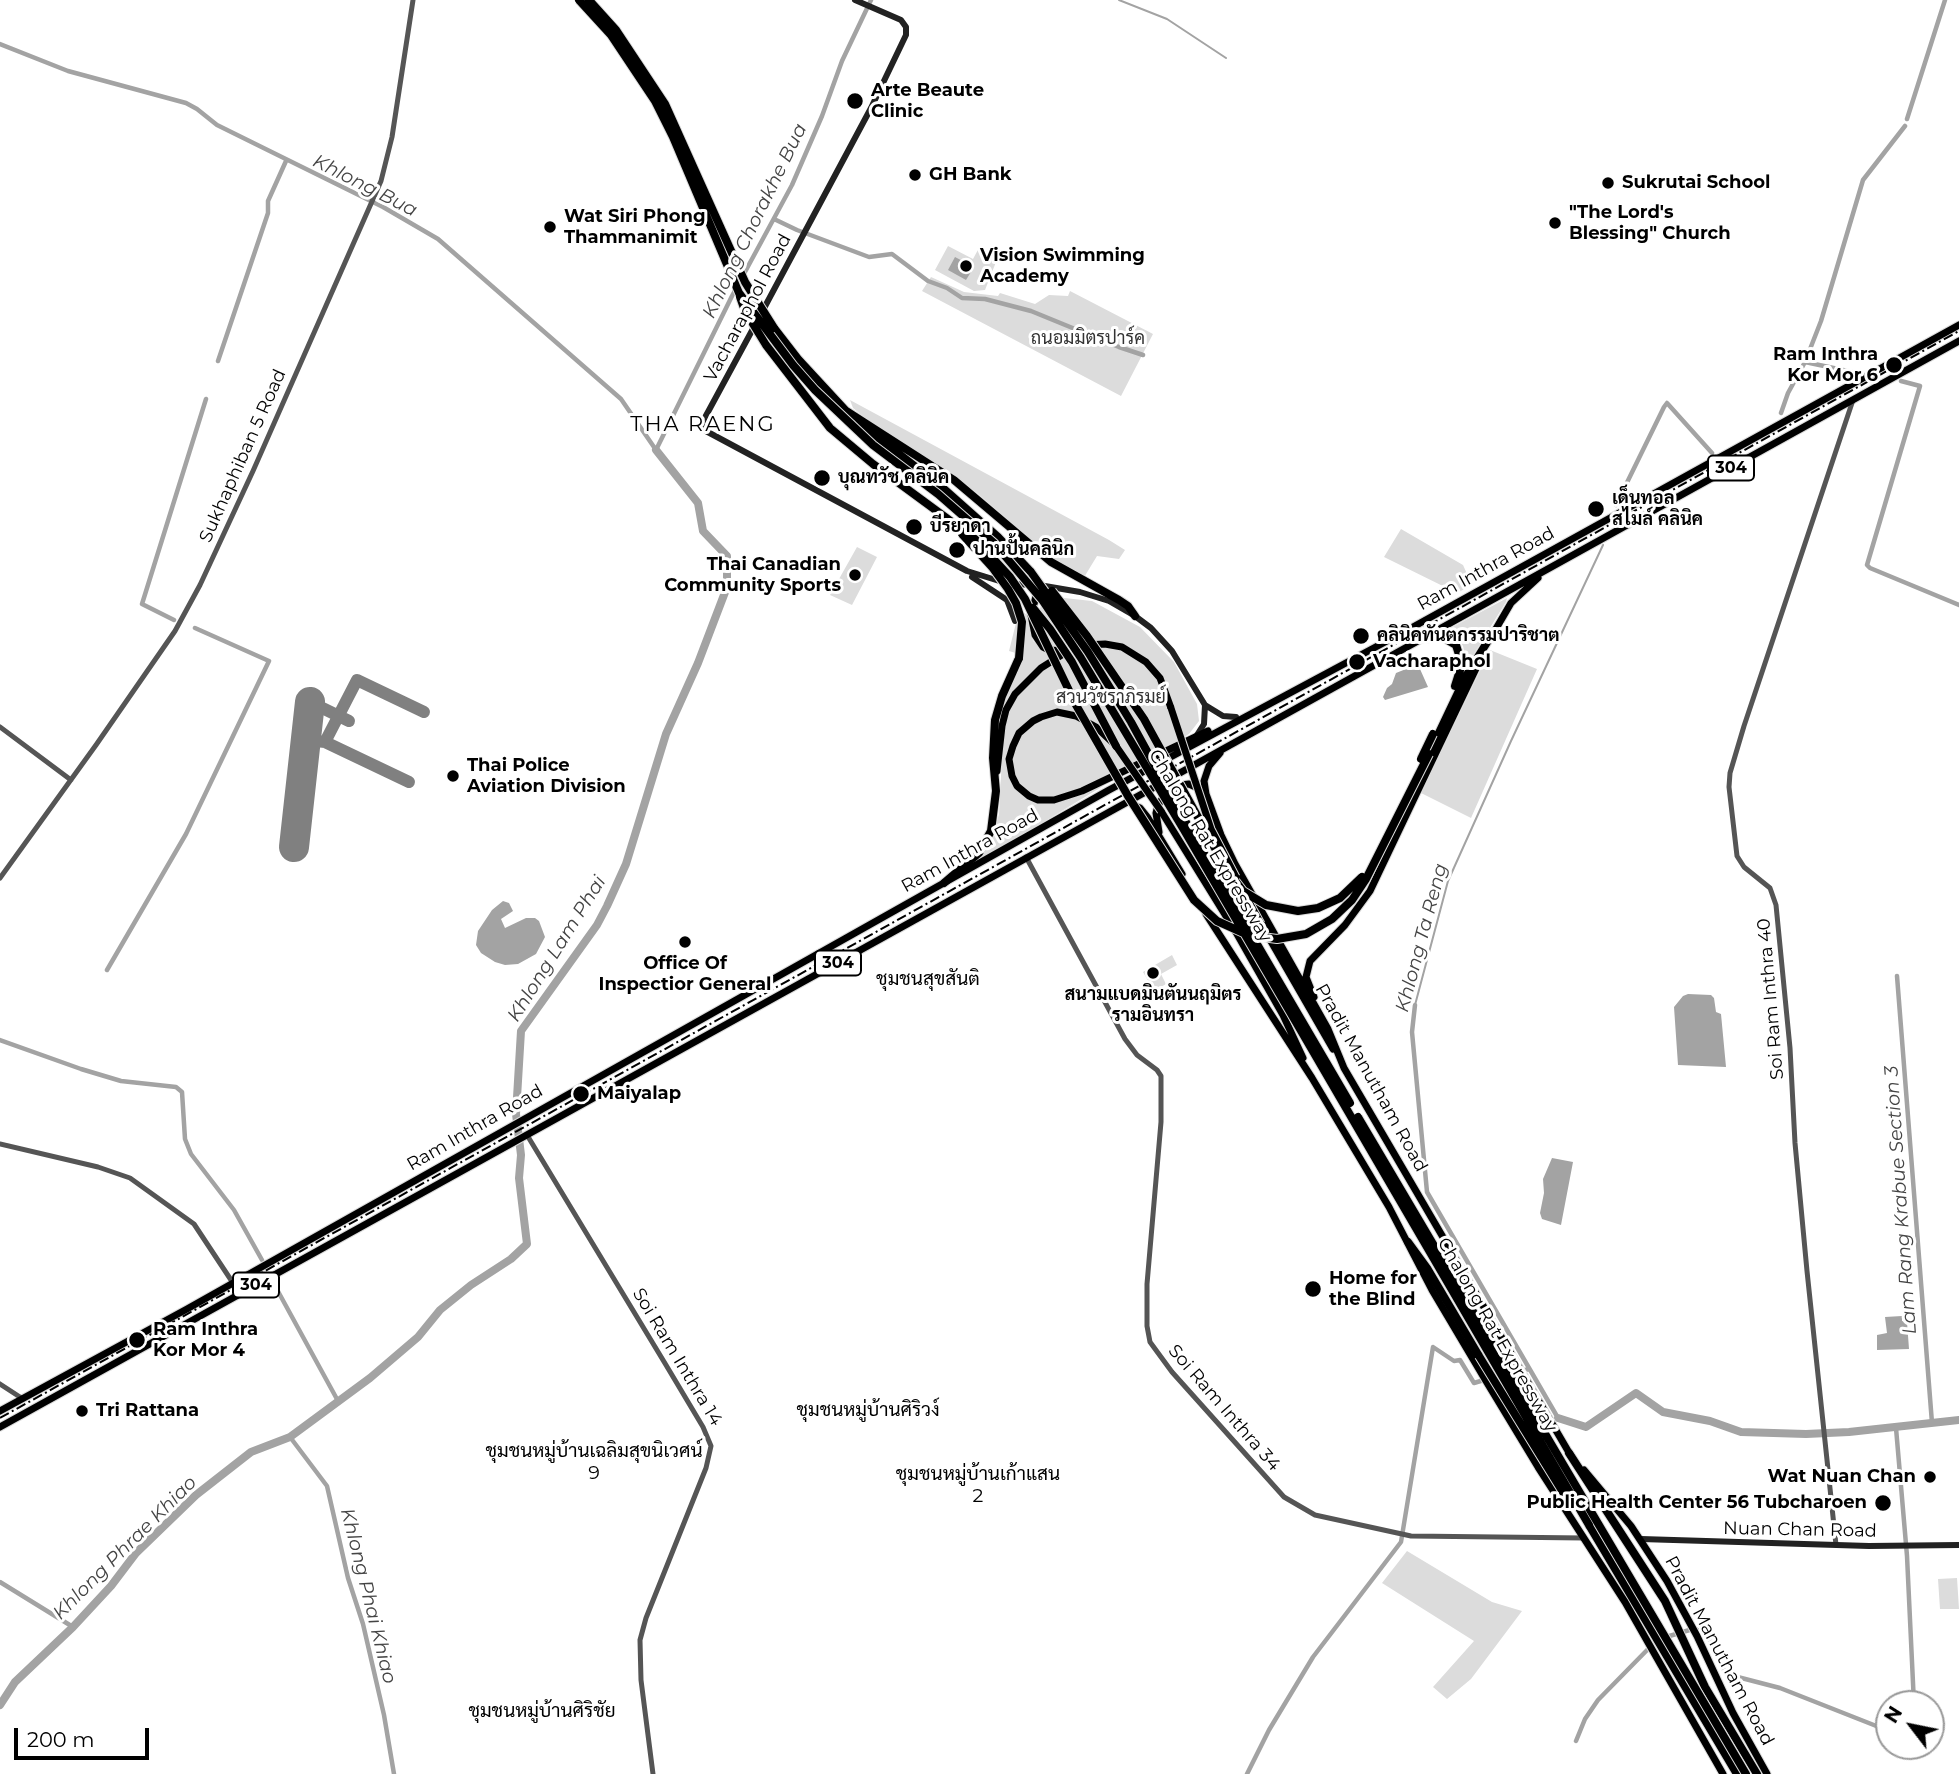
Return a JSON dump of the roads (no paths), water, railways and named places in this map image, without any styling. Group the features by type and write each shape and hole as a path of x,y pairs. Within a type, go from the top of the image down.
{"highway":[{"name":"Chalong Rat Expressway","path":"579,0 611,35 654,101 673,137 739,293 815,390 873,445 967,517 994,543 1039,596 1081,658 1737,1774"},
{"name":"Chalong Rat Expressway","path":"589,0 616,30 660,96 682,138 734,259 767,317 798,359 876,439 953,497 998,537 1031,572 1088,652 1354,1110 1746,1774"},
{"path":"739,293 745,311 766,345 830,428 984,548 1010,577 1072,662 1116,746"},
{"path":"845,410 961,485 1051,562 1128,606 1135,616"},
{"path":"933,508 972,544 1008,589 1021,622 1019,658 1002,696 995,720 993,758 996,776 993,819 986,842 970,863 944,883"},
{"path":"1031,572 1049,588 1087,636 1144,719 1227,870 1243,891 1266,905 1288,911 1312,909 1340,898 1354,886 1371,861 1433,734 1458,679 1461,657 1456,645 1447,639 1420,639"},
{"path":"1025,599 1093,737 1172,868 1205,913 1230,929 1257,937 1287,938 1306,934 1321,926 1352,900 1371,870 1432,754 1465,676 1491,636"},
{"path":"1408,1242 1423,1262 1558,1485 1577,1514 1589,1525"},
{"path":"1569,1453 1647,1573 1681,1632 1696,1669 1757,1774"}],"main road":[{"name":"Vacharaphol Road","path":"855,0 905,23 906,36 871,108 702,423 703,428 967,571 1009,584 1039,585 1080,592 1109,601 1151,628 1172,651 1205,705"},
{"name":"Ram Inthra Road","path":"0,1411 233,1283 1109,790 1468,597 1959,325"},
{"name":"Ram Inthra Road","path":"0,1427 1959,341"},
{"path":"1853,384 1853,400"},
{"path":"1491,636 1511,603 1558,564"},
{"path":"967,571 1007,600 1016,618"},
{"path":"1031,615 1039,585"},
{"path":"1468,597 1475,609"},
{"path":"1016,618 1020,610 1024,608 1030,611 1038,641 1049,650 1068,652"},
{"path":"996,776 1006,710 1015,694 1041,668 1085,645 1105,644 1137,655 1154,669 1165,688 1211,829 1261,924 1344,1068"},
{"path":"1284,696 1236,717 1193,739 1082,791 1054,800 1038,800 1022,791 1012,776 1009,759 1019,733 1026,726 1057,712 1086,721 1116,746 1161,811 1237,933 1283,1015 1312,1078"},
{"path":"1193,739 1204,724 1205,705 1223,716 1236,717"},
{"path":"1206,794 1205,772 1226,747"},
{"path":"1328,1029 1309,984 1306,968 1365,899 1390,851 1432,754"},
{"path":"1160,837 1156,813 1165,795 1181,785 1189,784 1206,794"},
{"name":"Pradit Manutham Road","path":"1206,794 1235,864 1328,1029 1344,1068 1569,1453 1641,1539 1694,1629 1724,1696 1767,1774"},
{"path":"1112,809 1129,804 1136,805 1148,817 1197,899 1312,1078 1408,1242 1432,1290 1649,1646 1723,1774"},
{"path":"641,1053 649,1067"},
{"path":"453,1159 460,1172"},
{"path":"1501,1406 1519,1413 1526,1410 1531,1403 1530,1387"},
{"name":"Nuan Chan Road","path":"1641,1539 1836,1545 1959,1545"}],"street":[{"name":"Sukhaphiban 5 Road","path":"0,878 184,617 253,471 376,193 392,137 413,0"},
{"name":"Soi Ram Inthra 40","path":"1836,1545 1795,1143 1792,1073 1777,911 1770,888 1744,867 1737,856 1729,780 1744,726 1853,400"},
{"path":"0,727 71,780"},
{"name":"Soi Ram Inthra 34","path":"1026,857 1131,1049 1161,1076 1161,1122 1147,1284 1147,1326 1150,1342 1183,1386 1283,1497 1315,1515 1406,1536 1584,1538"},
{"name":"Soi Ram Inthra 14","path":"524,1136 666,1365 703,1427 711,1446 706,1468 646,1618 640,1640 641,1680 653,1774"},
{"path":"0,1144 98,1167 130,1178 194,1224 233,1283"},
{"path":"0,1384 23,1399"}],"waterway":[{"name":"Khlong Bua","path":"0,44 68,71 186,103 217,125 383,207 438,239 621,399 656,450 732,296 792,185 842,61 871,0"},
{"path":"1119,0 1167,19 1226,58"},
{"name":"Khlong Ta Reng","path":"1907,119 1945,0"},
{"name":"Khlong Ta Reng","path":"1781,413 1821,321 1863,180 1905,126"},
{"path":"218,361 268,213 268,201 286,161"},
{"name":"Khlong Chorakhe Bua","path":"774,219 869,257 892,254 928,281 947,288 962,298 985,299 1031,311 1143,355"},
{"path":"1805,362 1862,374"},
{"path":"1901,381 1920,386 1867,565 1959,605"},
{"path":"174,620 142,604 206,399"},
{"name":"Khlong Ta Reng","path":"1616,505 1667,403 1712,453"},
{"name":"Khlong Lam Phai","path":"0,1705 15,1682 73,1627 111,1586 136,1553 196,1495 251,1452 290,1437 370,1378 418,1337 440,1310 471,1285 511,1259 527,1244 519,1178 521,1155 516,1114 521,1031 597,925 607,906 626,864 666,734 698,663 727,587 727,556 703,531 698,503 656,450"},
{"name":"Khlong Ta Reng","path":"1415,1005 1448,881 1603,545"},
{"path":"107,970 186,834 269,661 195,628"},
{"name":"Lam Rang Krabue Section 3","path":"1897,976 1932,1423"},
{"name":"Khlong Ta Reng","path":"1415,1005 1412,1032 1427,1192 1558,1418"},
{"path":"0,1040 121,1081 176,1087 182,1092 185,1139 191,1154 234,1210 262,1260"},
{"path":"274,1284 338,1401"},
{"path":"1247,1774 1269,1730 1313,1657 1401,1542 1433,1347 1454,1361 1460,1360 1474,1383 1484,1380"},
{"path":"1510,1374 1529,1369"},
{"path":"1558,1418 1586,1427 1636,1393 1663,1412 1710,1421 1741,1432 1849,1432 1959,1420"},
{"path":"1896,1428 1907,1556 1913,1690"},
{"name":"Khlong Phai Khiao","path":"290,1437 327,1486 348,1578 363,1624 384,1715 394,1774"},
{"name":"Khlong Phrae Khiao","path":"0,1582 73,1627"},
{"path":"1666,1637 1703,1626 1726,1674 1780,1688 1875,1725"},
{"path":"1576,1741 1585,1719 1598,1700 1652,1645"}],"railway":[{"path":"0,1418 1959,331"}],"place":[{"name":"Arte Beaute Clinic","path":"855,101"},
{"name":"GH Bank","path":"915,175"},
{"name":"Sukrutai School","path":"1608,183"},
{"name":"\"The Lord's Blessing\" Church","path":"1555,223"},
{"name":"Wat Siri Phong Thammanimit","path":"550,227"},
{"name":"Vision Swimming Academy","path":"966,266"},
{"name":"Ram Inthra Kor Mor 6","path":"1894,365"},
{"name":"บุณทวัช คลินิค","path":"822,478"},
{"name":"เด็นทอล สไมล์ คลินิค","path":"1596,509"},
{"name":"บีรยาดา","path":"914,527"},
{"name":"ปานปั้นคลินิก","path":"957,550"},
{"name":"Thai Canadian Community Sports","path":"855,575"},
{"name":"คลินิคทันตกรรมปาริชาต","path":"1361,636"},
{"name":"Vacharaphol","path":"1357,662"},
{"name":"Thai Police Aviation Division","path":"453,776"},
{"name":"Office Of Inspectior General","path":"685,942"},
{"name":"สนามแบดมินตันนฤมิตร รามอินทรา","path":"1153,973"},
{"name":"Maiyalap","path":"581,1094"},
{"name":"Home for the Blind","path":"1313,1289"},
{"name":"Ram Inthra Kor Mor 4","path":"137,1340"},
{"name":"Tri Rattana","path":"82,1411"},
{"name":"Wat Nuan Chan","path":"1930,1477"},
{"name":"Public Health Center 56 Tubcharoen","path":"1883,1503"}],"district":[{"name":"THA RAENG","path":"703,425"},
{"name":"ชุมชนสุขสันติ","path":"928,979"},
{"name":"ชุมชนหมู่บ้านศิริวง์","path":"868,1410"},
{"name":"ชุมชนหมู่บ้านเฉลิมสุขนิเวศน์ 9","path":"594,1462"},
{"name":"ชุมชนหมู่บ้านเก้าแสน 2","path":"978,1485"},
{"name":"ชุมชนหมู่บ้านศิริชัย","path":"542,1711"}],"park label":[{"name":"ถนอมมิตรปาร์ค","path":"1088,339"},
{"name":"สวนวัชราภิรมย์","path":"1111,698"}]}
